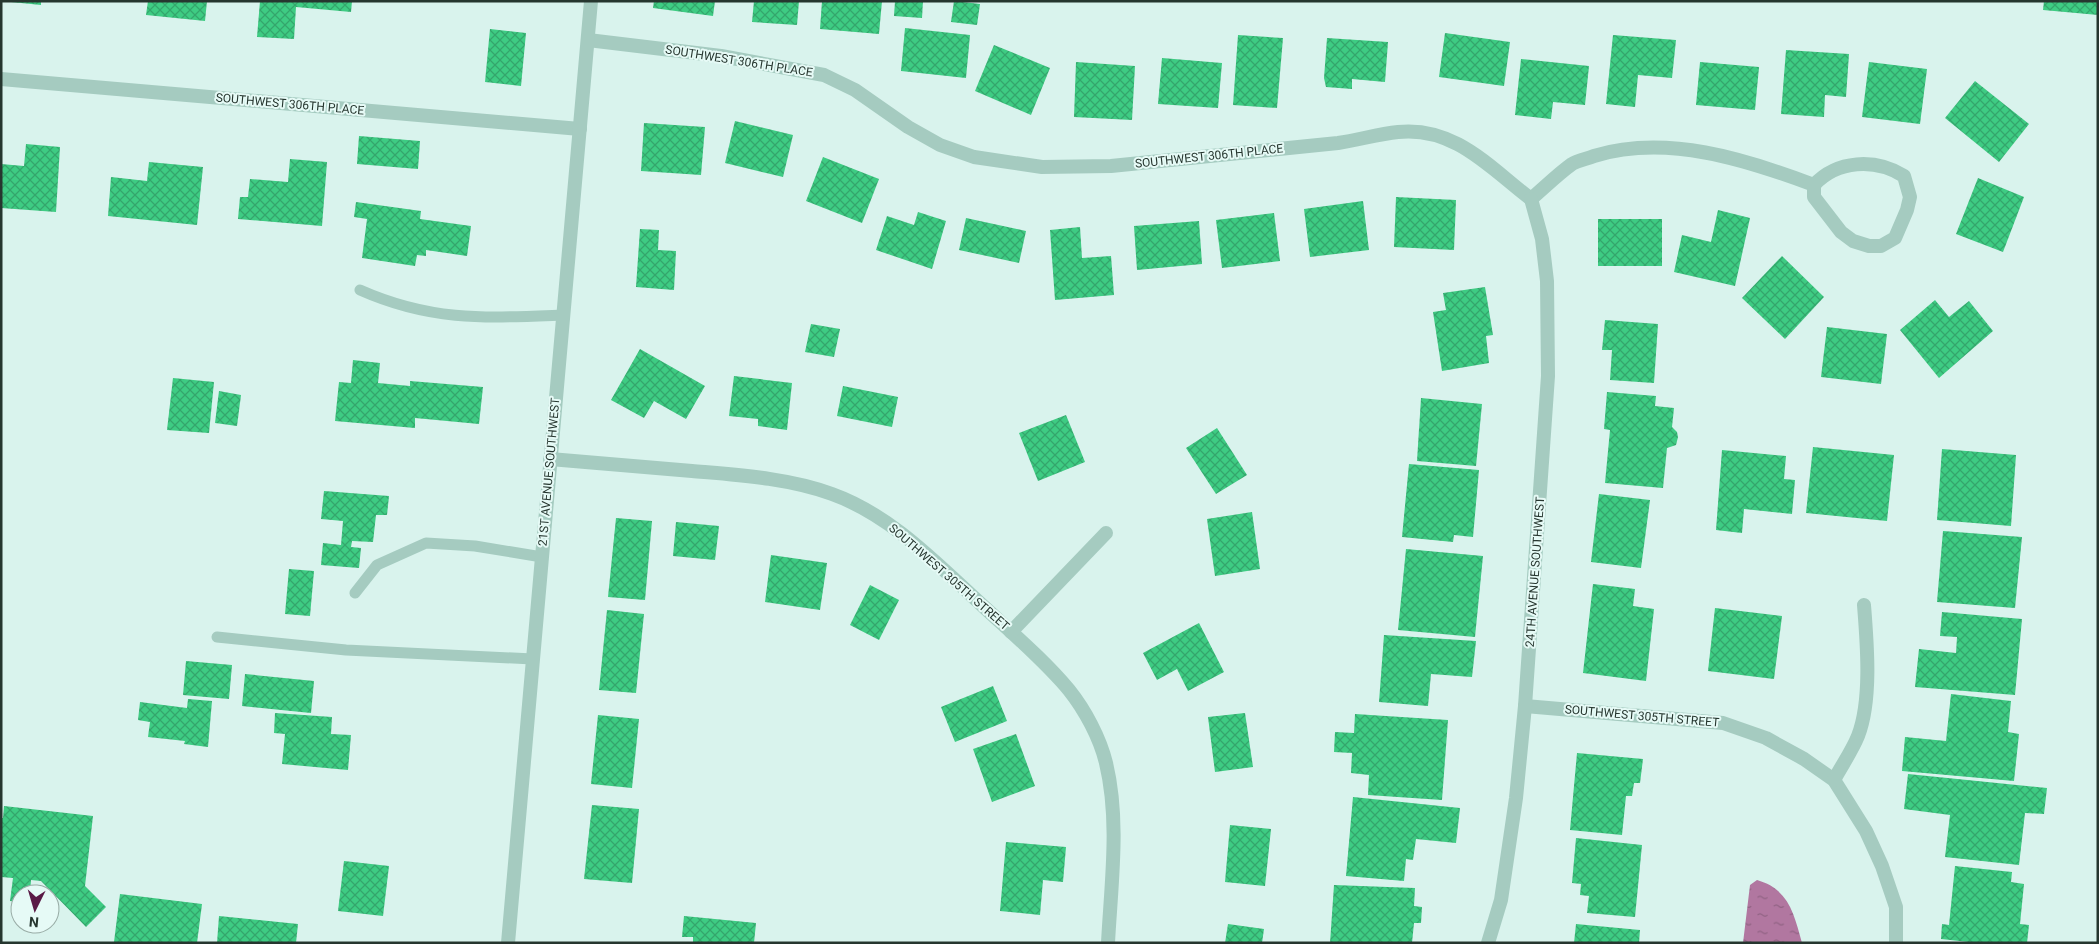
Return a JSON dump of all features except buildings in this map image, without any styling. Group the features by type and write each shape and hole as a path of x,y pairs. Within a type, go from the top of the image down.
{"street":[{"name":"21ST AVENUE SOUTHWEST","path":"508,943 591,1"},
{"name":"SOUTHWEST 306TH PLACE","path":"588,40 722,56 824,75 855,90 908,127 932,140 974,158 1042,167 1111,166 1338,143 1361,140 1381,134 1420,131 1439,135 1462,145 1531,199"},
{"name":"SOUTHWEST 306TH PLACE","path":"1,79 580,129"},
{"path":"1531,199 1573,163 1610,151 1649,148 1686,150 1727,156 1814,185"},
{"path":"1854,163 1895,171 1904,176 1910,197 1907,210 1895,238 1882,246 1870,246 1852,241 1841,232 1814,197 1814,185 1824,174 1840,166 1854,163"},
{"name":"24TH AVENUE SOUTHWEST","path":"1488,943 1501,900 1507,869 1525,706 1548,376 1547,281 1542,239 1531,199"},
{"name":"SOUTHWEST 305TH STREET","path":"550,459 741,476 796,484 832,494 867,510 898,531 1011,632 1106,533"},
{"path":"1864,605 1868,659 1863,720 1858,736 1834,780 1866,831 1882,866 1896,907 1896,943"},
{"path":"1011,632 1069,691 1097,738 1102,751 1110,786 1113,815 1108,943"},
{"name":"SOUTHWEST 305TH STREET","path":"1525,706 1723,723 1766,738 1804,759 1834,780"}],"lane":[{"path":"360,290 389,303 422,312 454,316 563,314"},
{"path":"355,593 377,565 426,543 475,546 542,557"},
{"path":"218,637 346,650 533,659"}],"water":[{"path":"1757,880 1768,884 1776,890 1789,904 1802,943 1743,943 1750,885"}]}
